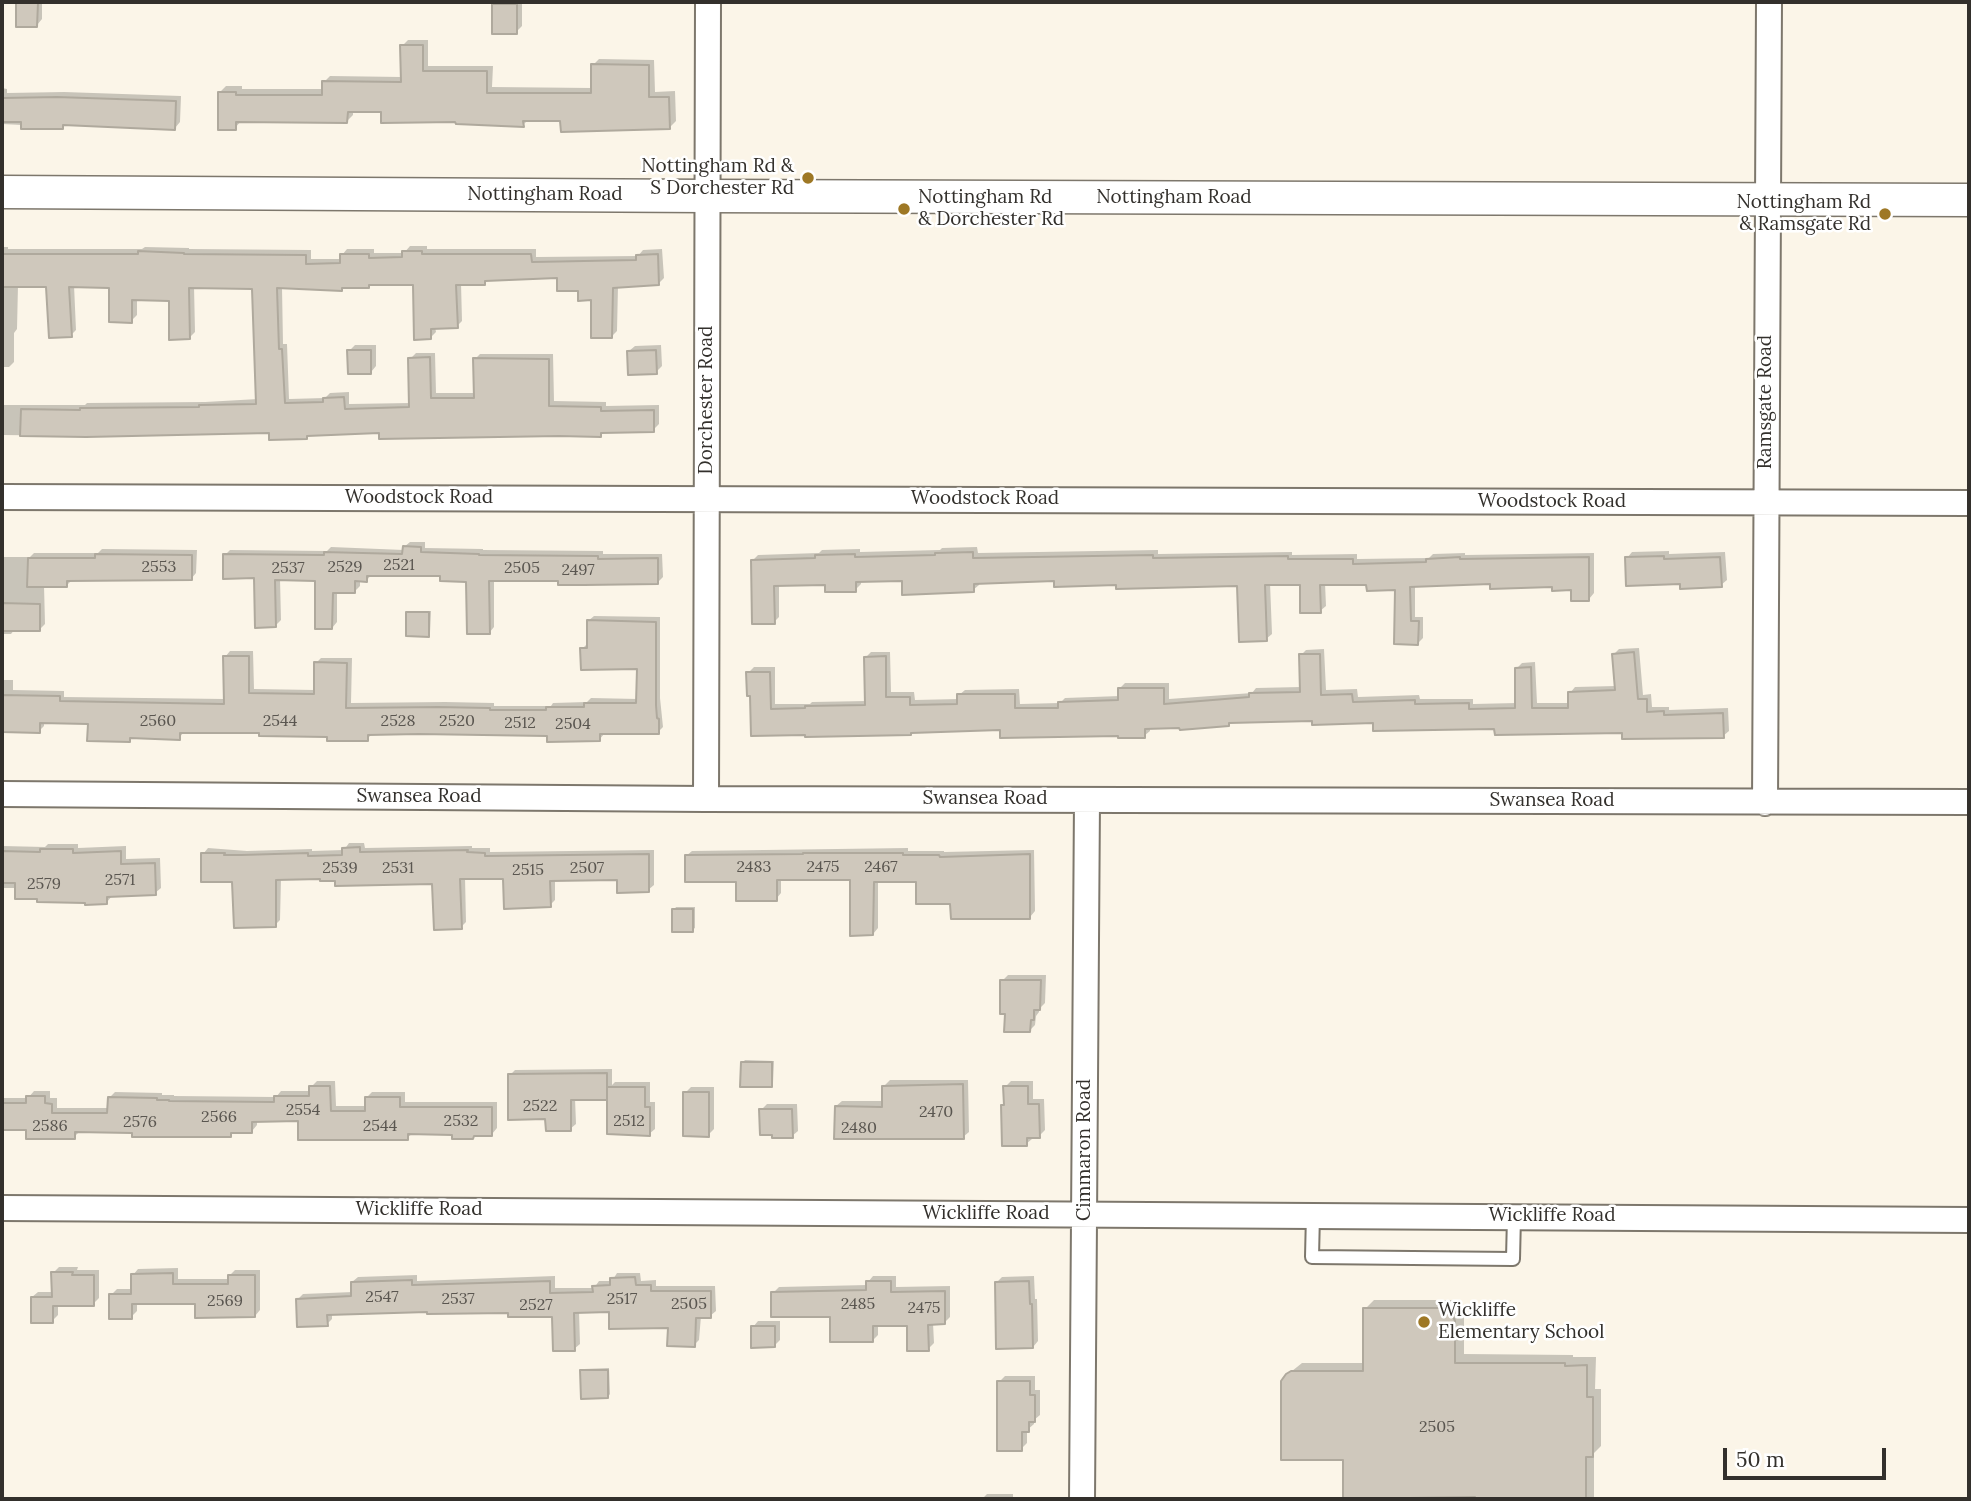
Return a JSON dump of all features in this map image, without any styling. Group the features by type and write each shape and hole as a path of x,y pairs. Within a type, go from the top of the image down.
{"street":[{"name":"Dorchester Road","path":"706,799 708,2"},
{"name":"Ramsgate Road","path":"1765,803 1769,2"},
{"name":"Nottingham Road","path":"2,192 707,197 1969,200"},
{"name":"Woodstock Road","path":"2,496 1969,503"},
{"name":"Swansea Road","path":"2,794 706,799 1969,802"},
{"name":"Cimmaron Road","path":"1083,1499 1087,800"},
{"name":"Wickliffe Road","path":"2,1208 1969,1220"}],"lane":[{"path":"1313,1214 1312,1257 1513,1259 1514,1216"}],"building":[{"path":"16,3 38,3 37,27 16,27"},
{"path":"492,4 517,4 517,34 492,34"},
{"path":"400,45 423,45 423,71 487,71 487,93 591,93 591,64 649,65 649,97 669,97 670,129 561,132 560,121 523,121 524,127 455,122 381,123 381,112 348,112 347,123 236,122 236,130 218,130 218,92 236,92 236,95 322,95 322,81 401,82"},
{"path":"2,98 176,101 175,130 63,125 63,129 21,129 21,122 2,122"},
{"path":"138,251 306,255 306,264 340,263 340,254 369,254 369,258 402,257 402,251 422,251 422,254 531,254 532,262 636,260 636,255 658,254 659,285 613,288 612,338 591,338 591,300 578,301 578,291 557,291 557,278 456,285 458,328 431,329 431,339 414,340 413,285 369,285 369,288 342,288 342,291 277,288 279,349 282,349 285,403 323,402 323,398 344,397 345,409 409,407 408,358 430,357 431,398 474,398 473,358 549,359 549,406 601,407 601,411 654,410 654,432 601,433 601,437 379,439 379,433 269,440 269,433 20,436 21,409 80,410 256,404 252,289 189,288 190,339 169,340 169,301 132,300 132,323 109,322 109,288 69,287 72,337 49,338 46,287 2,287 2,254 138,254"},
{"path":"347,350 371,350 371,374 348,374"},
{"path":"656,350 657,374 628,375 627,351"},
{"path":"403,546 421,547 421,552 479,555 658,558 658,584 558,585 558,581 489,581 490,634 467,634 466,582 440,581 440,576 367,576 367,582 355,581 355,593 333,593 332,629 315,629 315,581 275,580 276,627 255,628 254,578 223,579 223,554 402,554"},
{"path":"973,552 973,558 1288,556 1288,559 1353,559 1353,564 1426,562 1426,559 1460,557 1589,557 1589,601 1571,601 1571,590 1552,591 1552,587 1490,589 1490,584 1410,587 1411,621 1419,621 1418,645 1394,644 1395,590 1367,591 1366,585 1320,585 1321,613 1300,613 1300,585 1265,585 1267,641 1239,642 1237,586 1116,589 1116,585 1054,587 1054,581 974,584 974,592 902,595 902,581 856,582 856,592 825,592 825,585 774,586 775,624 752,624 751,560 815,558 815,555 855,554 855,557"},
{"path":"95,554 192,555 192,580 67,581 67,587 27,587 28,558 95,558"},
{"path":"1664,556 1664,559 1720,557 1722,587 1680,589 1680,584 1626,586 1625,557"},
{"path":"2,603 40,604 40,631 2,631"},
{"path":"406,612 429,612 429,637 406,636"},
{"path":"587,620 656,622 656,705 659,734 600,734 600,741 547,742 547,736 368,735 368,741 327,741 327,737 259,736 259,733 180,733 180,740 130,738 130,742 87,741 88,724 40,723 40,733 2,732 2,695 60,696 60,701 224,704 223,656 249,656 249,693 314,694 314,662 347,663 346,708 546,710 546,707 584,707 584,703 636,703 637,669 581,670 580,648 587,648"},
{"path":"1634,652 1638,699 1647,699 1647,712 1664,711 1664,715 1723,713 1724,738 1622,739 1622,733 1495,735 1494,729 1373,731 1373,723 1312,725 1312,721 1229,723 1229,726 1180,730 1145,729 1145,738 1000,738 1000,730 911,735 751,736 750,696 747,696 746,672 770,672 771,709 865,705 864,657 886,656 886,697 910,697 910,705 957,704 957,694 1015,694 1015,708 1058,708 1058,702 1118,700 1118,688 1164,688 1164,704 1249,697 1249,693 1300,692 1299,654 1320,654 1321,695 1352,694 1353,702 1415,700 1415,704 1469,703 1469,709 1515,708 1515,668 1531,667 1532,708 1568,708 1568,692 1615,690 1612,654"},
{"path":"360,847 360,852 468,850 467,852 485,853 485,856 649,854 649,892 617,893 617,880 550,881 551,907 504,909 503,879 460,879 462,929 434,930 432,884 335,886 335,881 320,879 276,880 276,927 234,928 232,882 201,882 201,853 342,855 342,848"},
{"path":"40,849 73,849 73,853 121,851 121,864 155,863 156,895 107,897 107,904 85,905 15,899 15,883 2,883 2,851 40,852"},
{"path":"903,853 940,857 1030,854 1030,919 951,919 950,904 916,904 916,882 874,882 873,935 850,936 850,880 777,880 777,901 736,901 736,882 685,882 685,855"},
{"path":"672,909 693,909 693,932 672,932"},
{"path":"1000,980 1041,980 1040,1010 1034,1010 1030,1032 1004,1032 1005,1014 1000,1014"},
{"path":"741,1062 772,1062 772,1087 740,1087"},
{"path":"607,1073 607,1100 571,1100 571,1131 546,1131 545,1119 508,1120 508,1074"},
{"path":"963,1084 964,1139 834,1139 835,1106 882,1107 882,1086"},
{"path":"309,1086 330,1086 331,1111 365,1111 365,1097 400,1097 400,1107 492,1107 492,1136 452,1139 452,1135 408,1134 408,1140 298,1140 298,1121 252,1122 252,1133 231,1133 231,1137 132,1137 132,1133 75,1132 75,1139 26,1139 26,1130 2,1130 2,1103 26,1103 26,1096 45,1096 45,1103 52,1104 52,1113 107,1113 108,1097 157,1098 169,1101 274,1102 274,1096 309,1096"},
{"path":"1003,1086 1028,1086 1028,1104 1039,1104 1040,1138 1027,1138 1027,1146 1002,1146"},
{"path":"607,1087 645,1087 645,1107 650,1107 650,1136 607,1134"},
{"path":"683,1092 709,1092 709,1137 683,1136"},
{"path":"759,1109 792,1109 793,1138 760,1135"},
{"path":"51,1272 94,1275 94,1306 53,1306 53,1323 31,1323 31,1297 52,1297"},
{"path":"173,1273 173,1284 228,1284 228,1275 255,1275 255,1317 195,1318 195,1304 132,1304 132,1319 109,1319 109,1294 131,1294 131,1274"},
{"path":"635,1277 636,1285 651,1285 651,1291 711,1291 711,1318 696,1318 695,1347 667,1346 668,1328 609,1329 609,1312 574,1313 575,1351 553,1351 552,1317 508,1317 508,1313 327,1315 328,1326 297,1327 296,1299 351,1296 351,1282 412,1280 412,1285 550,1281 550,1293 593,1292 592,1286 610,1285 610,1278"},
{"path":"866,1281 891,1281 891,1292 945,1291 945,1324 928,1325 929,1351 907,1351 907,1326 873,1326 873,1342 830,1342 830,1317 771,1317 771,1292 866,1290"},
{"path":"1029,1281 1033,1348 996,1349 995,1282"},
{"path":"1363,1308 1444,1308 1452,1314 1455,1321 1455,1363 1587,1365 1587,1397 1593,1397 1593,1457 1586,1457 1586,1499 1343,1499 1343,1460 1281,1460 1281,1381 1291,1371 1363,1371"},
{"path":"751,1326 775,1326 775,1347 751,1348"},
{"path":"580,1370 608,1370 608,1398 581,1399"},
{"path":"997,1381 1030,1381 1030,1395 1035,1395 1035,1422 1029,1422 1029,1432 1022,1432 1022,1451 997,1451"}],"place":[{"name":"Nottingham Rd & S Dorchester Rd","path":"808,178"},
{"name":"Nottingham Rd & Dorchester Rd","path":"904,209"},
{"name":"Nottingham Rd & Ramsgate Rd","path":"1885,214"},
{"name":"Wickliffe Elementary School","path":"1424,1322"}]}
